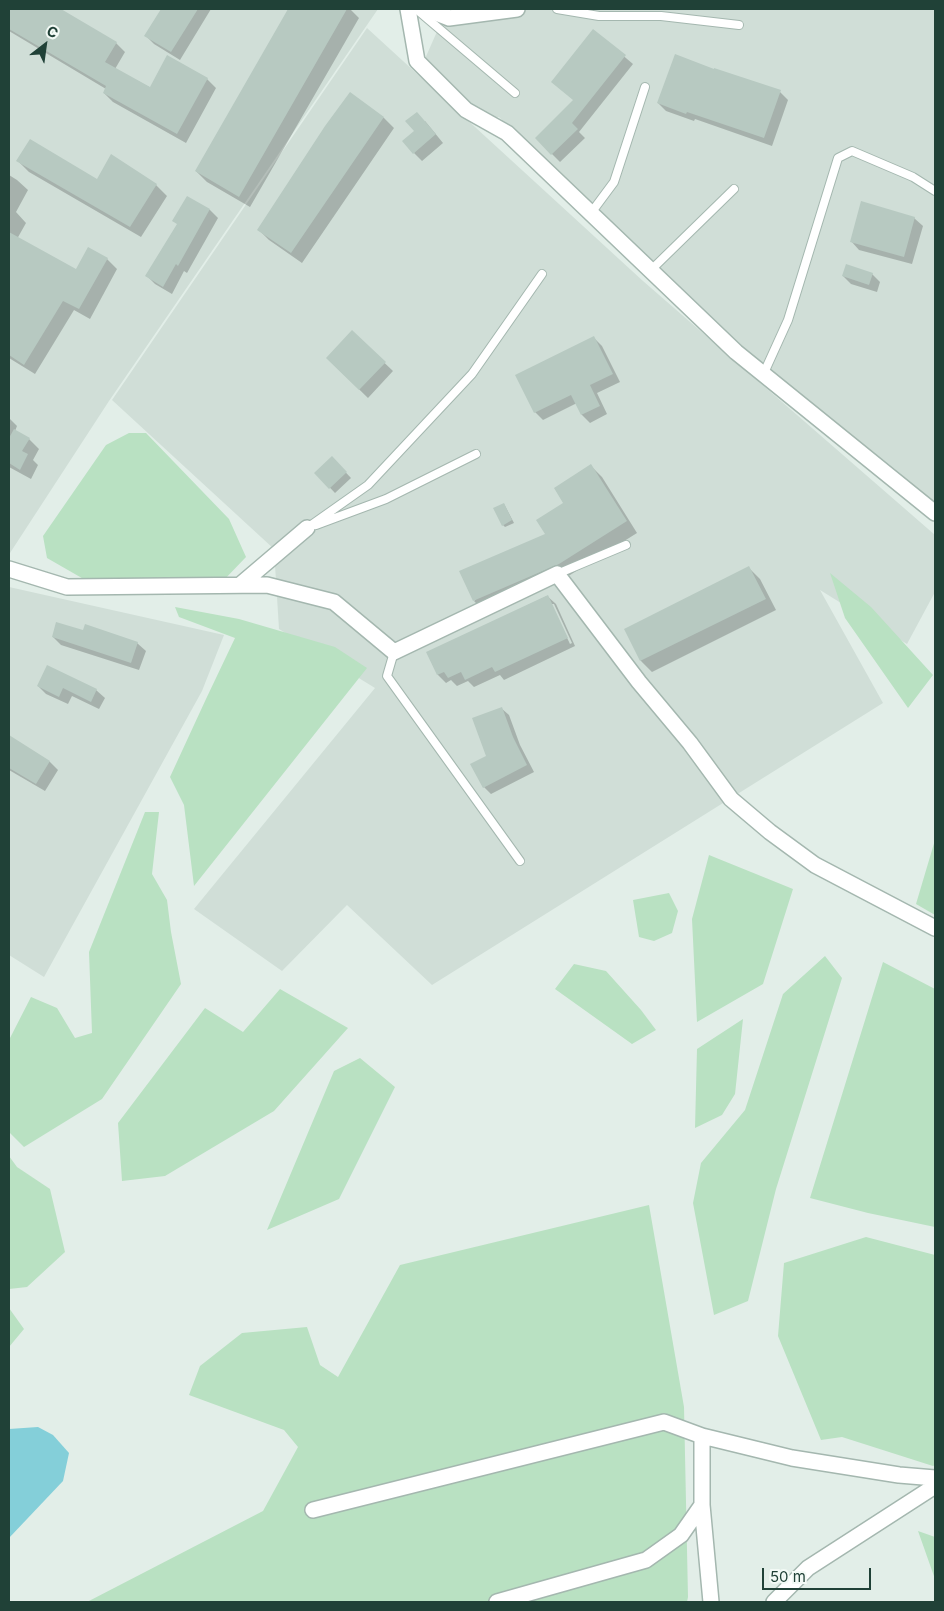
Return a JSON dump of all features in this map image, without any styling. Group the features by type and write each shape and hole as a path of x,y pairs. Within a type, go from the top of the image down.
{"street":[{"path":"408,9 417,61 466,110 507,133 736,352 935,512"},
{"path":"426,9 450,18 517,9"},
{"path":"240,584 307,528"},
{"path":"9,569 67,586 267,585 334,602 394,652 557,574 640,682 690,743 731,799 770,832 815,865 935,928"},
{"path":"313,1510 664,1422 702,1436 792,1458 899,1475 935,1478"},
{"path":"702,1436 702,1506 711,1602"},
{"path":"774,1602 808,1568 935,1486"},
{"path":"497,1602 646,1560 681,1535 702,1506"}],"lane":[{"path":"416,9 515,93"},
{"path":"557,9 599,16 661,16 739,25"},
{"path":"591,213 614,182 644,86"},
{"path":"763,375 788,320 838,158 852,151 913,177 935,191"},
{"path":"650,270 734,190"},
{"path":"307,528 368,485 472,374 542,274"},
{"path":"307,528 386,499 476,454"},
{"path":"557,574 626,545"},
{"path":"394,652 387,676 520,861"}],"shaded area":[{"path":"9,9 378,9 109,401 10,553"},
{"path":"502,9 935,9 935,503 890,465 750,357 673,289 499,117 489,118 465,104 424,61 439,27"},
{"path":"367,28 643,281 935,535 935,592 907,644 820,590 883,703 432,985 347,905 282,971 194,909 375,688 279,629 274,549 112,400"},
{"path":"9,587 224,635 202,691 44,977 9,955"}],"green space":[{"path":"129,433 146,433 229,519 246,557 222,582 94,585 47,558 43,536 106,445"},
{"path":"830,573 871,607 933,675 908,708 845,618"},
{"path":"175,607 239,619 335,647 367,668 194,886 184,805 170,777 235,638 179,617"},
{"path":"145,812 159,812 152,874 167,900 181,984 102,1099 24,1147 9,1132 9,1040 31,997 57,1008 75,1038 92,1033 89,952"},
{"path":"935,840 935,915 916,904"},
{"path":"709,855 793,889 763,984 697,1022 692,919"},
{"path":"669,893 678,911 672,933 654,941 639,937 633,900"},
{"path":"825,956 842,978 776,1189 748,1301 714,1315 693,1203 701,1163 745,1110 783,994"},
{"path":"883,962 935,989 935,1227 868,1213 810,1198"},
{"path":"574,964 606,971 656,1030 632,1044 555,989"},
{"path":"280,989 348,1028 274,1111 165,1176 122,1181 118,1123 205,1008 243,1032"},
{"path":"743,1019 735,1094 722,1115 695,1128 697,1049"},
{"path":"360,1058 395,1087 339,1199 267,1230 334,1071"},
{"path":"9,1156 17,1167 50,1189 65,1252 27,1287 9,1289"},
{"path":"649,1205 684,1407 687,1602 87,1602 263,1511 298,1447 284,1430 189,1395 200,1366 242,1333 307,1327 320,1365 338,1377 400,1265"},
{"path":"866,1237 935,1255 935,1465 933,1466 842,1437 821,1440 778,1336 784,1263"},
{"path":"9,1308 24,1329 9,1347"},
{"path":"918,1531 935,1537 935,1579"}],"water":[{"path":"38,1427 53,1435 69,1453 63,1481 9,1538 9,1429"}],"building":[{"path":"9,9 61,9 117,42 105,62 150,87 167,55 208,78 177,134 103,93 106,86 9,29"},
{"path":"161,9 198,9 171,52 144,36"},
{"path":"288,9 347,9 239,197 195,171"},
{"path":"593,29 626,55 572,123 578,129 551,155 535,138 573,100 551,82"},
{"path":"675,54 714,69 781,90 764,138 657,103"},
{"path":"350,92 384,117 291,253 257,230 325,126"},
{"path":"417,112 436,134 413,154 402,141 414,131 405,121"},
{"path":"30,139 97,179 111,154 157,184 130,227 16,161"},
{"path":"187,196 210,209 178,266 176,264 163,287 145,276 177,224 172,221"},
{"path":"861,201 915,217 904,257 850,242"},
{"path":"9,232 76,269 88,247 108,258 79,309 63,301 24,365 9,355"},
{"path":"846,264 873,273 869,285 842,276"},
{"path":"352,330 386,362 359,390 326,358"},
{"path":"594,336 613,374 590,385 600,406 581,415 571,395 534,413 515,375"},
{"path":"14,429 30,438 22,451 28,454 20,470 9,463 9,438"},
{"path":"332,456 347,472 329,489 314,473"},
{"path":"591,464 627,521 559,564 473,601 459,571 545,534 536,520 563,503 554,488"},
{"path":"504,503 512,520 502,526 493,508"},
{"path":"749,566 766,599 640,661 624,629"},
{"path":"548,595 568,638 495,672 492,667 465,680 461,672 448,678 444,672 437,675 426,652"},
{"path":"56,622 83,630 85,624 138,642 131,663 52,637"},
{"path":"47,665 97,689 91,702 63,688 59,697 37,686"},
{"path":"502,707 513,737 527,765 483,788 470,764 486,756 472,718"},
{"path":"9,735 50,761 36,784 9,768"}]}
